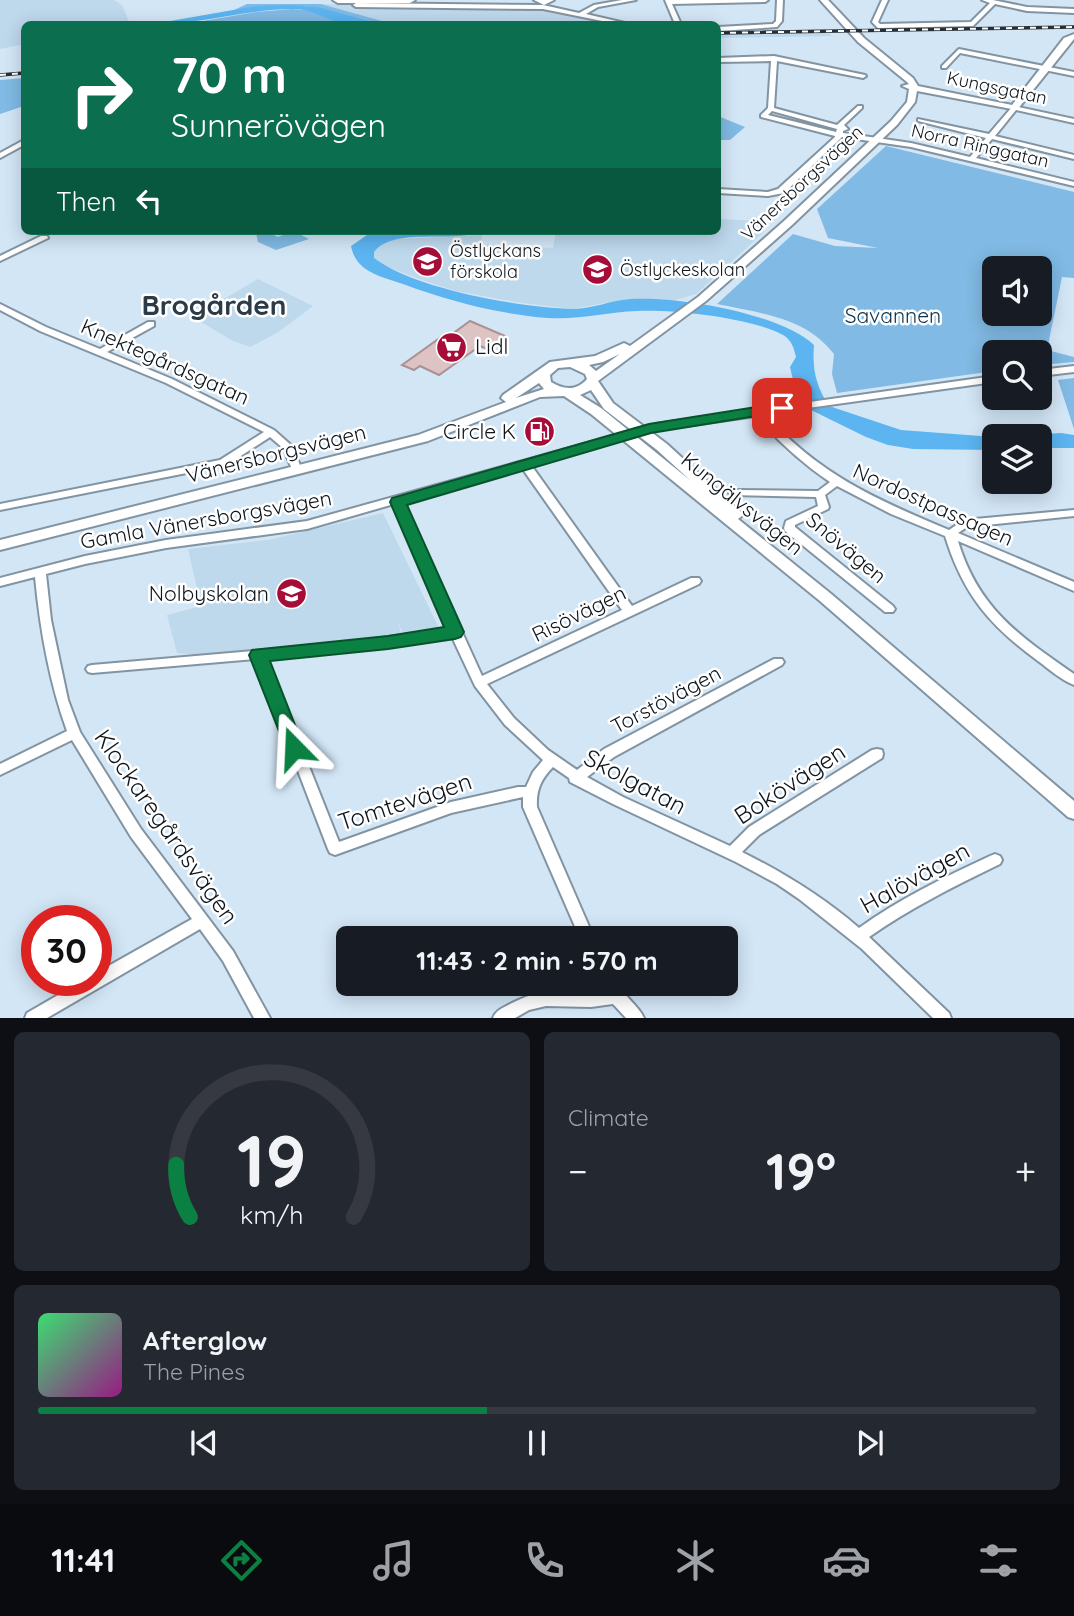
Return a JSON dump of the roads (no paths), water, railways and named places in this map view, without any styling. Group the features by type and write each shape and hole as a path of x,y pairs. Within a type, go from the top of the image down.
{"highway":[{"path":"338,0 410,0"}],"main road":[{"path":"814,0 851,41 913,90"},
{"path":"824,0 861,40 910,80 913,90"},
{"path":"1014,108 1072,36"},
{"name":"Kungsgatan","path":"913,90 952,93 1014,108"},
{"name":"Vänersborgsvägen","path":"0,536 423,438 537,394 586,389 593,380 702,299 878,139 911,102 913,90"},
{"name":"Vänersborgsvägen","path":"0,544 296,466 457,418 515,394 554,365 574,364 609,355 671,321"},
{"name":"Kungälvsvägen","path":"574,364 588,369 608,406 641,431 825,597 1074,811"},
{"name":"Kungälvsvägen","path":"544,374 545,384 583,401 825,597"}],"street":[{"path":"580,15 596,6 633,0"},
{"path":"677,21 669,1 765,0"},
{"path":"721,29 771,28 779,22 780,0"},
{"path":"885,0 875,22 878,26 973,24 994,2"},
{"path":"985,0 1051,11 1074,11"},
{"path":"1041,0 1057,18"},
{"path":"356,5 544,2 580,15 609,21"},
{"path":"944,67 959,51 1074,74"},
{"path":"721,60 774,58 863,76"},
{"name":"Norra Ringgatan","path":"774,58 771,109 762,116 840,129 1070,181"},
{"path":"721,191 768,194 781,191 860,107"},
{"path":"972,159 1014,108"},
{"name":"Kungsgatan","path":"1014,108 1074,121"},
{"path":"920,120 1074,157"},
{"path":"0,156 21,144"},
{"path":"0,259 44,238"},
{"name":"Knektegårdsgatan","path":"0,307 43,329 169,381 271,432 288,448 296,466"},
{"path":"101,352 151,324"},
{"path":"1052,372 1074,369"},
{"name":"Gamla Vänersborgsvägen","path":"0,582 166,544 307,525 398,502 641,431 757,411 982,381"},
{"name":"Nordostpassagen","path":"757,411 791,447 835,482 909,518 1074,587"},
{"path":"0,507 223,463 271,432"},
{"path":"525,464 629,611"},
{"name":"Snövägen","path":"734,494 820,494 835,482"},
{"name":"Snövägen","path":"820,494 824,507 789,523 789,527 889,609"},
{"name":"Skolgatan","path":"398,502 455,632 480,683 497,710 575,778 631,809 782,880 818,904 858,937 944,1017"},
{"path":"1074,513 964,524 950,534 954,551 984,609 1006,631 1074,680"},
{"name":"Klockaregårdsvägen","path":"40,572 45,620 62,700 74,733 136,833 228,956 263,1017"},
{"name":"Risövägen","path":"480,683 695,580"},
{"path":"92,669 388,643 455,632"},
{"name":"Tomtevägen","path":"258,655 335,849 451,808 518,792 529,792"},
{"name":"Torstövägen","path":"575,778 619,747 778,662"},
{"path":"0,770 74,733"},
{"name":"Bokövägen","path":"731,854 754,831 877,754"},
{"path":"552,760 543,768 529,792 530,807 582,926"},
{"name":"Halövägen","path":"858,937 889,913 919,896 995,860"},
{"path":"32,1017 201,921"},
{"path":"500,1017 525,1004 541,1000 554,998 589,1002 601,996"},
{"path":"618,996 637,1017"}],"railway":[{"path":"721,33 1074,27"},
{"path":"0,75 21,73"}],"place":[{"name":"Östlyckans förskola","path":"427,261"},
{"name":"Östlyckeskolan","path":"597,270"},
{"name":"Lidl","path":"452,347"},
{"name":"Circle K","path":"539,432"},
{"name":"Nolbyskolan","path":"292,594"}],"district":[{"name":"Brogården","path":"214,305"}],"park label":[{"name":"Savannen","path":"893,316"}]}
